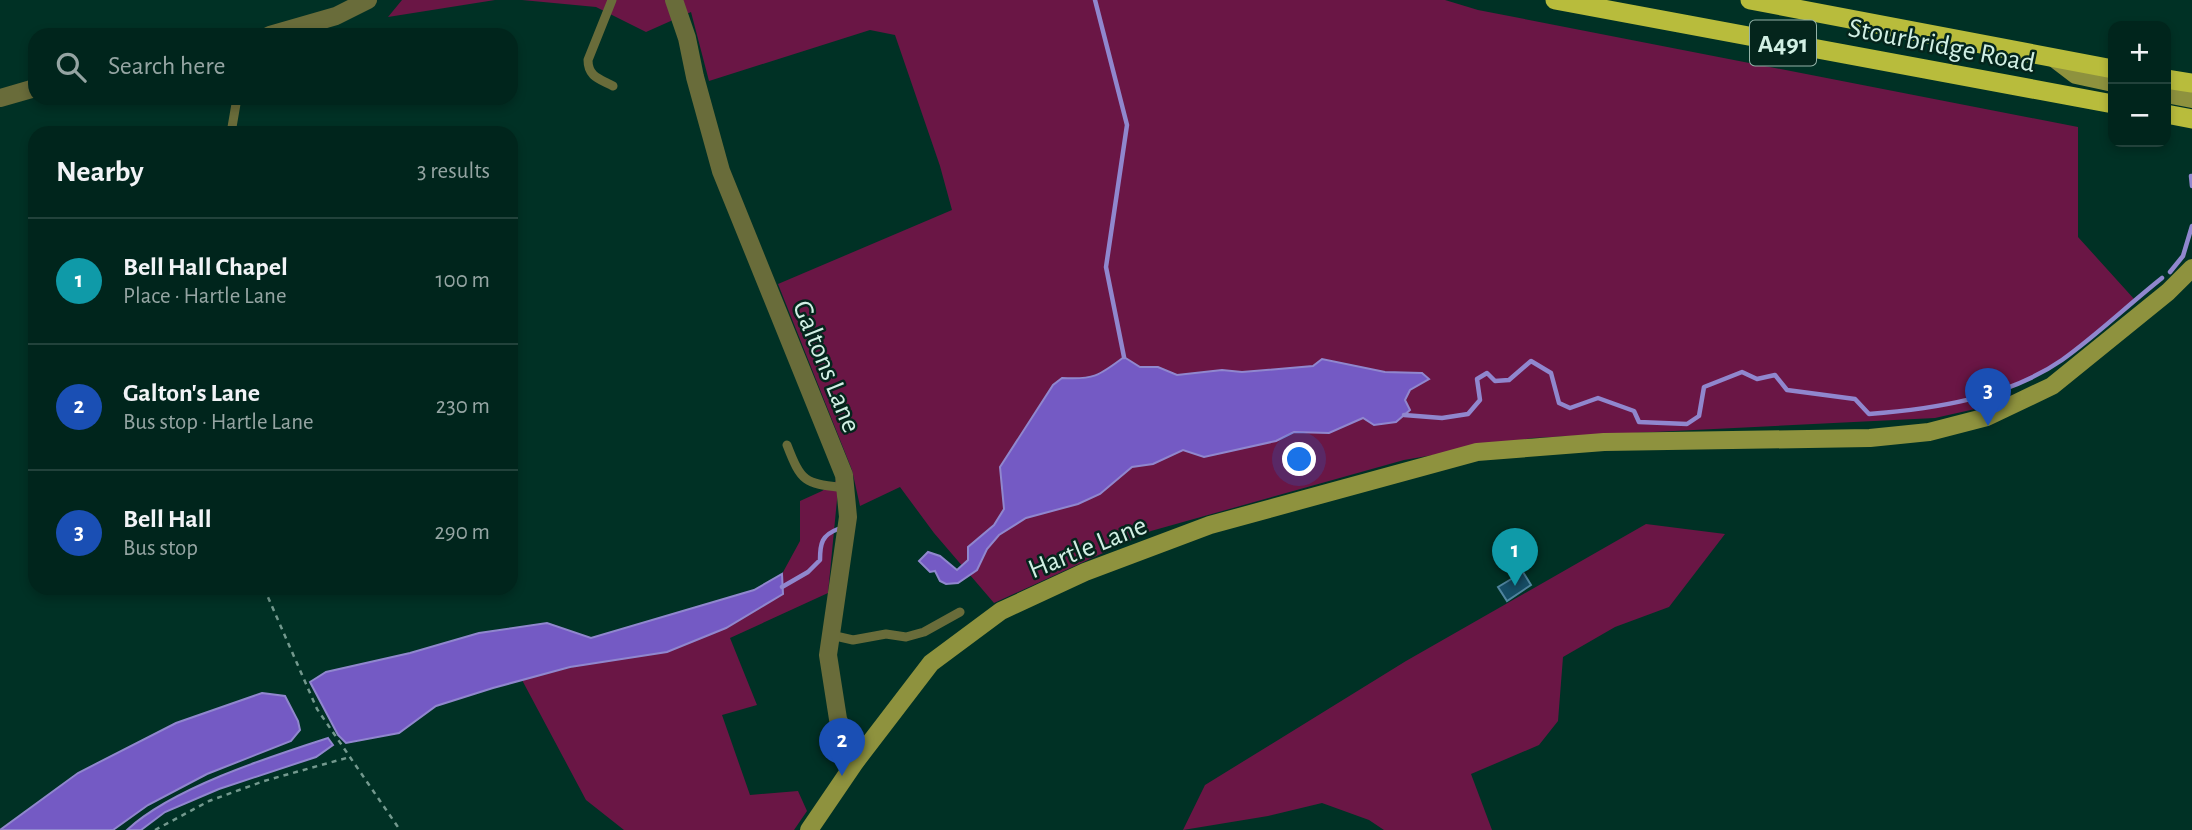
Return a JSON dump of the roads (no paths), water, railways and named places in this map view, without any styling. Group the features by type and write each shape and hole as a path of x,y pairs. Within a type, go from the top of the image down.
{"highway":[{"name":"Stourbridge Road","path":"1555,0 2108,103"},
{"name":"Stourbridge Road","path":"1750,0 2108,68"},
{"path":"2171,80 2192,83"},
{"path":"2171,115 2192,119"}],"main road":[{"path":"2055,59 2076,75 2108,82"},
{"path":"2171,95 2192,99"},
{"name":"Hartle Lane","path":"809,830 856,761 931,663 1001,611 1085,572 1210,525 1477,452 1604,442 1870,438 1929,432 1987,417 2052,386 2168,292 2192,268"}],"street":[{"path":"294,28 336,16 368,0"},
{"name":"Galtons Lane","path":"674,0 687,38 721,170 844,475 848,517 828,655 838,719 856,761"},
{"path":"0,98 28,90"}],"lane":[{"path":"612,0 588,60 588,69 592,75 612,86"},
{"path":"232,126 236,105"},
{"path":"787,445 802,478 817,484 845,488"},
{"path":"831,635 853,640 886,634 906,637 924,632 961,612"}],"waterway":[{"path":"1095,0 1127,125 1106,267 1124,357"},
{"path":"2191,176 2192,186"},
{"path":"2170,272 2183,256 2192,226"},
{"path":"1404,415 1442,418 1468,414 1480,400 1477,379 1487,373 1495,381 1509,380 1531,361 1551,373 1559,403 1570,408 1598,398 1634,411 1639,422 1687,424 1699,416 1704,387 1742,372 1757,379 1775,375 1787,390 1855,399 1869,414 1944,405 1994,392 2041,373 2075,350 2162,278"},
{"path":"782,587 808,572 820,560 823,540 838,529"}],"place":[{"name":"Bell Hall","path":"1988,426"},
{"name":"Bell Hall Chapel","path":"1515,586"},
{"name":"Galton's Lane","path":"842,776"}]}
